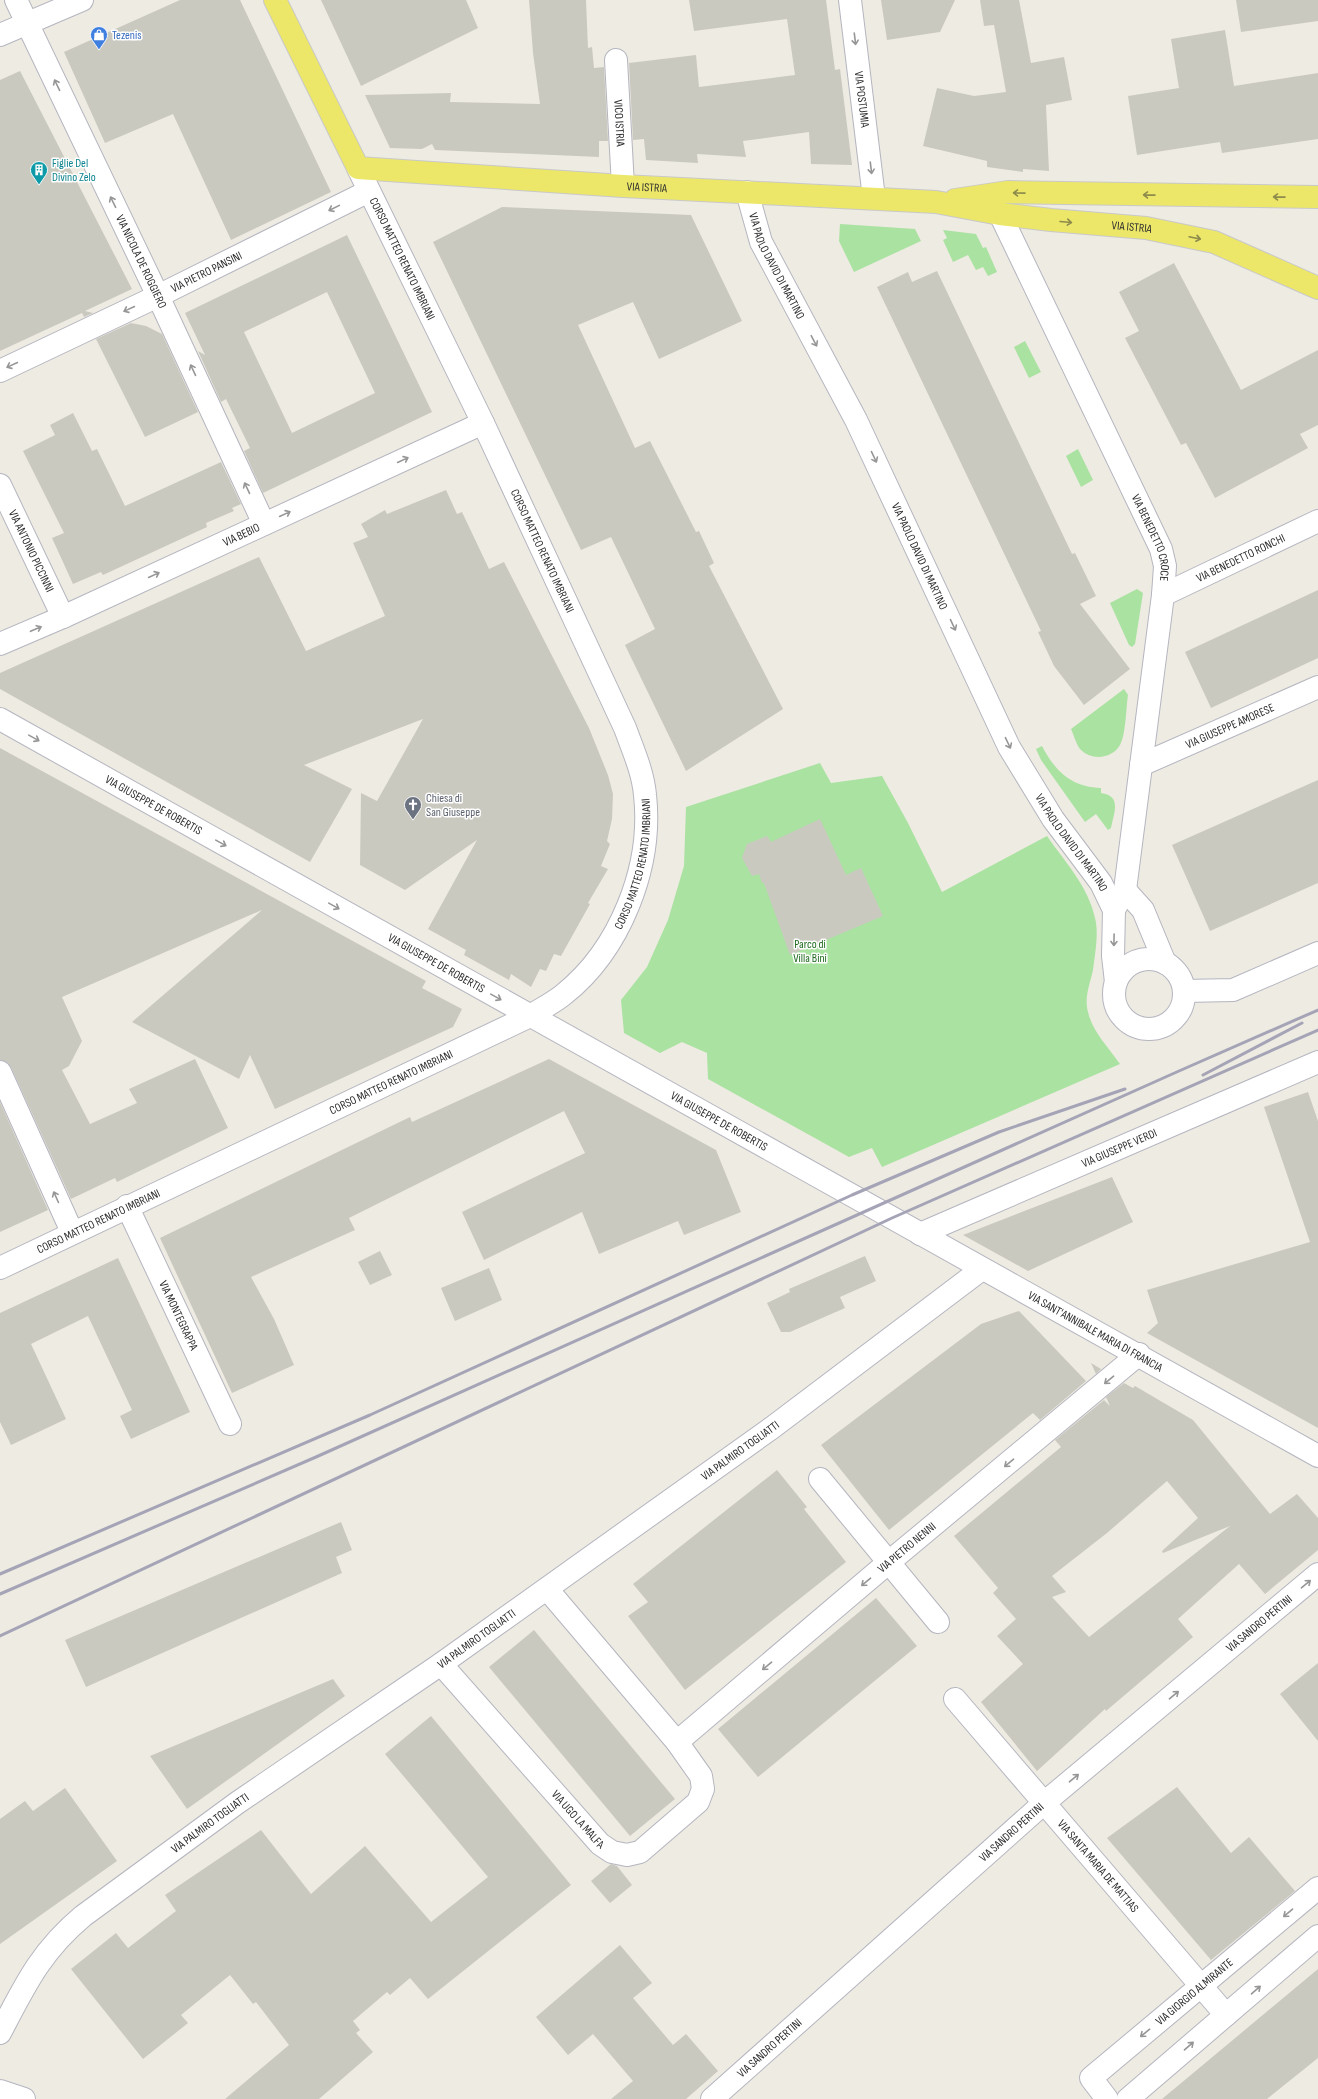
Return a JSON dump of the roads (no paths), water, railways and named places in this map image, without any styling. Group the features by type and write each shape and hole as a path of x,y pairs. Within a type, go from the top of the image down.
{"main road":[{"name":"CORSO MATTEO RENATO IMBRIANI","path":"275,0 358,168"},
{"name":"VIA ISTRIA","path":"358,168 623,186 936,202 1000,214 1146,228 1214,242 1317,287"},
{"name":"VIA ISTRIA","path":"936,202 1008,192 1318,197"}],"street":[{"name":"VIA NICOLA DE ROGGIERO","path":"16,0 158,296 264,524"},
{"path":"0,35 82,0"},
{"name":"VIA POSTUMIA","path":"850,0 874,198"},
{"name":"VICO ISTRIA","path":"616,60 623,186"},
{"name":"CORSO MATTEO RENATO IMBRIANI","path":"0,1268 72,1232 530,1016 564,995 593,965 618,928 636,885 646,837 645,795 639,764 625,728 483,423 358,168"},
{"name":"VIA PIETRO PANSINI","path":"0,371 158,296 369,191"},
{"name":"VIA PAOLO DAVID DI MARTINO","path":"747,192 761,242 856,420 1010,747 1054,819 1101,883 1114,910"},
{"name":"VIA BENEDETTO CROCE","path":"1000,214 1161,549 1165,566 1163,595 1125,890"},
{"name":"VIA BEBIO","path":"0,644 64,617 483,423"},
{"name":"VIA ANTONIO PICCINNI","path":"0,485 64,617"},
{"name":"VIA BENEDETTO RONCHI","path":"1163,595 1318,521"},
{"name":"VIA GIUSEPPE AMORESE","path":"1141,765 1318,687"},
{"name":"VIA GIUSEPPE DE ROBERTIS","path":"0,719 873,1207"},
{"path":"1116,982 1122,972 1131,964 1142,959 1154,959 1165,963 1178,975 1184,991 1183,1003 1178,1014 1170,1022 1160,1028 1149,1030 1138,1028 1128,1023 1120,1015 1114,999 1116,982 1113,956 1114,910 1125,890 1144,910 1165,963"},
{"path":"1184,991 1233,990 1318,953"},
{"name":"VIA GIUSEPPE VERDI","path":"920,1234 1318,1062"},
{"path":"0,1072 72,1232"},
{"name":"VIA MONTEGRAPPA","path":"127,1206 230,1424"},
{"name":"VIA SANT'ANNIBALE MARIA DI FRANCIA","path":"873,1207 1318,1456"},
{"name":"VIA PALMIRO TOGLIATTI","path":"0,2033 42,1957 62,1933 83,1916 237,1804 441,1664 773,1427 982,1269"},
{"name":"VIA PIETRO NENNI","path":"677,1742 889,1562 1138,1354"},
{"path":"820,1479 938,1622"},
{"name":"VIA SANDRO PERTINI","path":"712,2099 1044,1803 1318,1574"},
{"name":"VIA UGO LA MALFA","path":"441,1664 600,1844 612,1852 627,1855 640,1852 698,1802 703,1789 701,1776 677,1742 547,1589"},
{"name":"VIA SANTA MARIA DE MATTIAS","path":"955,1699 1226,2015"},
{"name":"VIA GIORGIO ALMIRANTE","path":"1107,2099 1091,2078 1202,1987 1318,1888"},
{"path":"1128,2099 1318,1936"},
{"path":"0,2091 24,2099"}],"railway":[{"path":"0,1594 316,1457 1318,1010"},
{"path":"1203,1075 1302,1023"},
{"path":"0,1636 892,1218 1318,1030"},
{"path":"0,1574 370,1415 852,1195 999,1132 1125,1089"}],"place":[{"name":"Tezenis","path":"99,50"},
{"name":"Figlie Del Divino Zelo","path":"39,185"},
{"name":"Chiesa di San Giuseppe","path":"413,820"}],"park label":[{"name":"Parco di Villa Bini","path":"810,951"}]}
